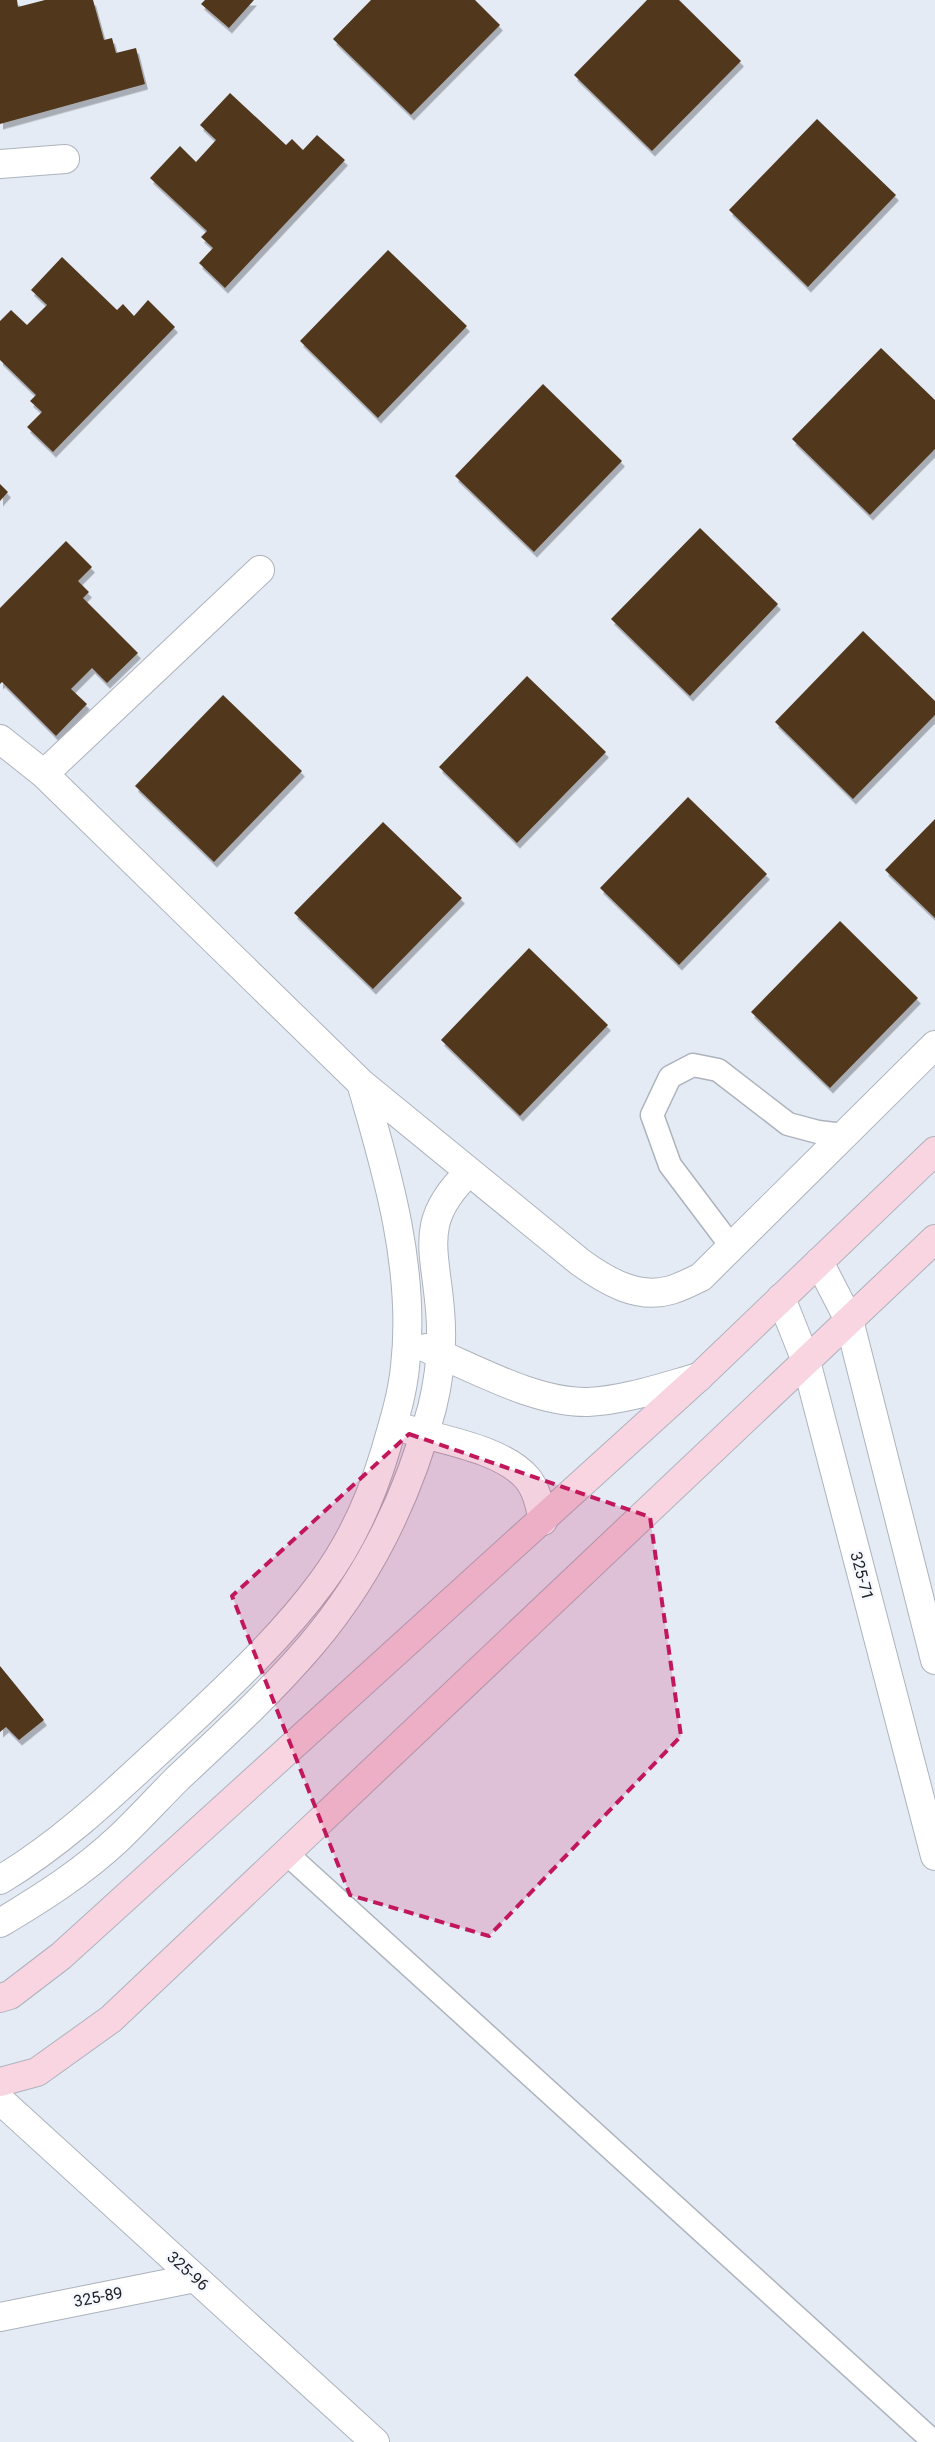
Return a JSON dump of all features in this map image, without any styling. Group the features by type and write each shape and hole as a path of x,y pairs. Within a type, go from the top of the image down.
{"main road":[{"path":"0,1998 10,1996 61,1956 543,1521 699,1377 935,1151"},
{"path":"0,2082 37,2072 111,2019 935,1239"}],"street":[{"path":"0,164 65,159"},
{"path":"44,774 260,570"},
{"path":"0,739 44,774 361,1083 580,1262 606,1281 638,1292 670,1290 701,1278 731,1246 935,1045"},
{"path":"0,1880 34,1860 95,1812 223,1691 286,1625 323,1581 353,1532 377,1480 401,1397 408,1340 405,1283 398,1226 387,1169 361,1083"},
{"path":"0,1923 54,1890 118,1840 249,1712 312,1644 348,1596 379,1545 405,1491 424,1434 438,1381 441,1354 440,1310 432,1238 438,1213 450,1190 469,1172"},
{"path":"819,1262 849,1320 935,1660"},
{"name":"325-71","path":"781,1298 806,1361 935,1856"},
{"path":"408,1340 548,1397 586,1402 625,1398 699,1377"},
{"path":"393,1425 489,1454 510,1464 527,1479 539,1498 543,1521"},
{"path":"286,1625 312,1644"},
{"name":"325-96","path":"0,2100 375,2442"},
{"name":"325-89","path":"0,2317 195,2278"}],"lane":[{"path":"731,1246 670,1165 652,1115 670,1078 693,1064 718,1070 788,1124 818,1132 844,1135"},
{"path":"286,1853 934,2442"}],"highlighted area":[{"path":"409,1434 650,1517 681,1736 489,1936 350,1895 232,1596"}],"building":[{"path":"0,0 17,0 18,7 45,0 93,0 104,40 112,38 116,53 136,48 145,84 0,124"},
{"path":"205,0 254,0 229,28 201,4"},
{"path":"371,0 475,0 500,25 411,115 333,39"},
{"path":"647,0 679,0 741,61 652,151 574,75"},
{"path":"230,93 286,145 292,139 303,150 317,135 345,160 225,288 199,263 213,248 201,237 207,231 150,178 180,146 196,162 216,140 200,125"},
{"path":"817,119 896,195 808,287 729,210"},
{"path":"388,250 467,326 378,418 300,341"},
{"path":"62,257 117,310 123,304 134,316 148,300 175,327 53,452 27,427 42,412 30,401 36,395 0,360 0,321 11,310 27,325 47,305 31,290"},
{"path":"881,348 935,400 935,449 870,515 792,439"},
{"path":"543,384 622,461 534,552 455,476"},
{"path":"0,484 8,492 0,501"},
{"path":"700,528 778,604 690,696 611,619"},
{"path":"66,541 92,567 78,581 89,592 83,598 138,653 107,683 92,668 71,689 87,704 56,736 2,682 0,684 0,608"},
{"path":"863,631 935,701 935,715 853,799 775,722"},
{"path":"527,676 606,752 517,843 439,767"},
{"path":"223,695 302,771 214,862 135,786"},
{"path":"688,797 767,874 679,965 600,888"},
{"path":"935,819 935,918 885,870"},
{"path":"383,822 462,898 373,989 294,913"},
{"path":"840,921 918,998 830,1088 751,1012"},
{"path":"529,948 608,1025 520,1116 441,1040"},
{"path":"0,1666 44,1720 19,1740 6,1727 0,1732"}]}
